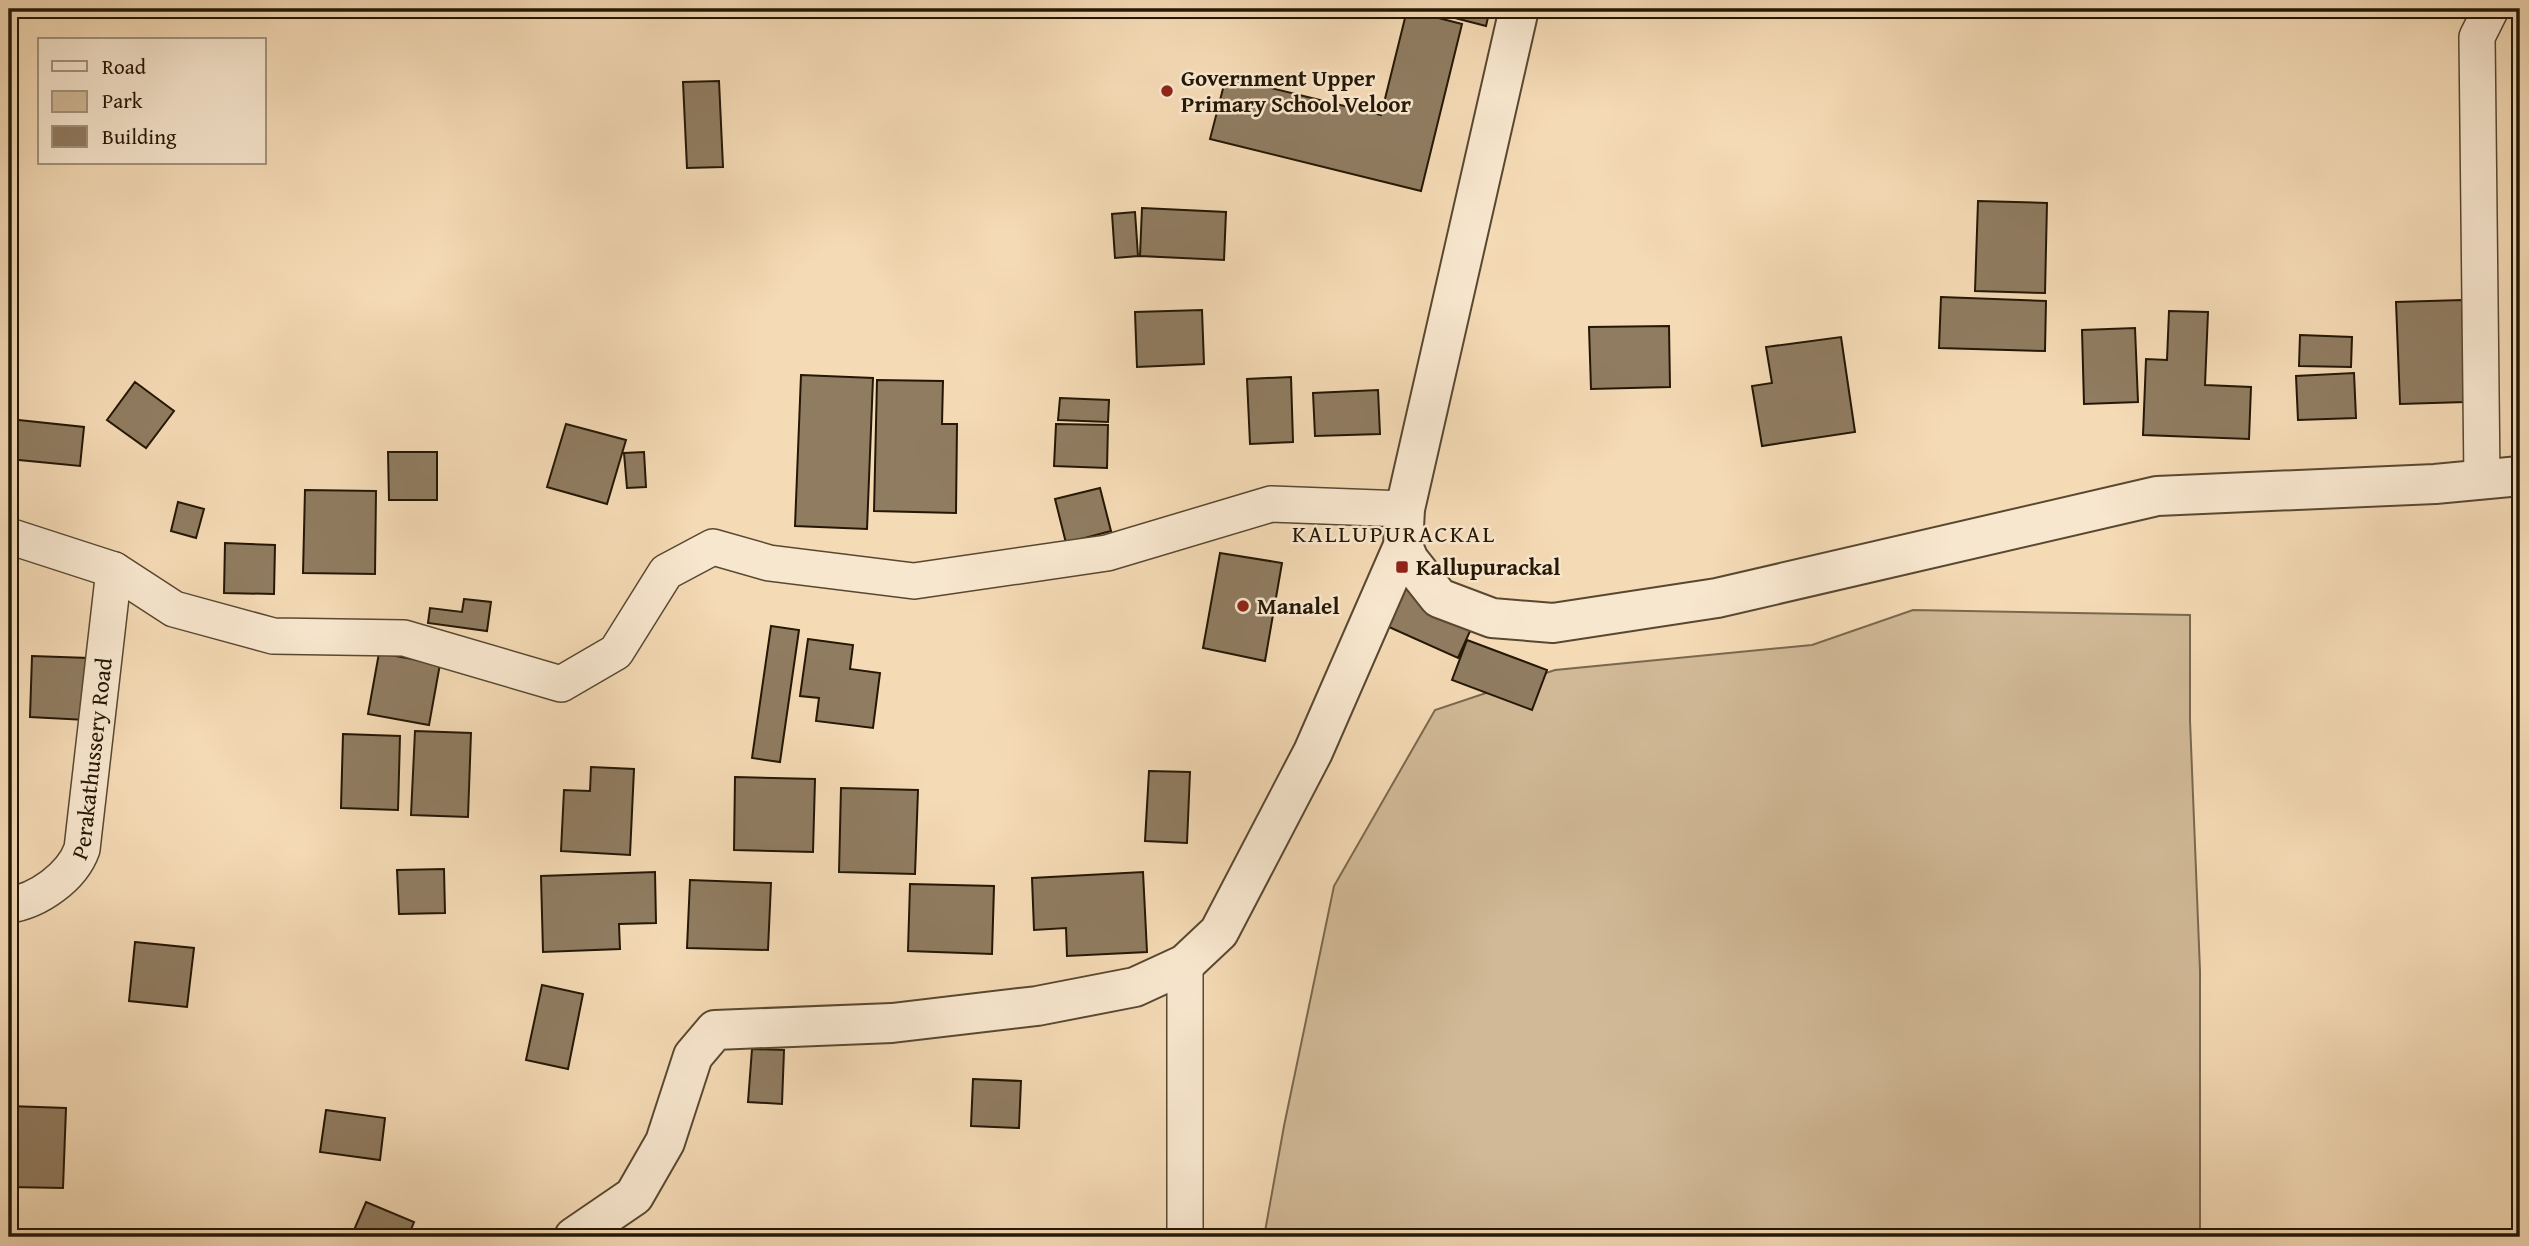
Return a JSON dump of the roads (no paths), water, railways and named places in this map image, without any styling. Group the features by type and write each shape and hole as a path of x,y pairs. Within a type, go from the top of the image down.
{"street":[{"path":"574,1237 634,1196 665,1142 693,1056 715,1030 892,1023 1037,1006 1135,986 1185,964 1219,932 1313,752 1404,528 1519,9"},
{"path":"2483,480 2477,37 2491,9"},
{"path":"1404,528 1409,560 1439,598 1492,618 1553,623 1717,598 2157,496 2435,484 2520,476"},
{"path":"9,536 114,570 174,609 273,636 404,638 561,684 616,652 666,572 713,547 769,563 914,581 1107,553 1271,505 1404,528"},
{"name":"Perakathussery Road","path":"9,905 36,896 66,876 77,863 82,849 114,570"},
{"path":"1185,964 1185,1237"}],"place":[{"name":"Government Upper Primary School Veloor","path":"1167,91"},
{"name":"Kallupurackal","path":"1402,567"},
{"name":"Manalel","path":"1243,606"}],"district":[{"name":"KALLUPURACKAL","path":"1394,534"}]}
